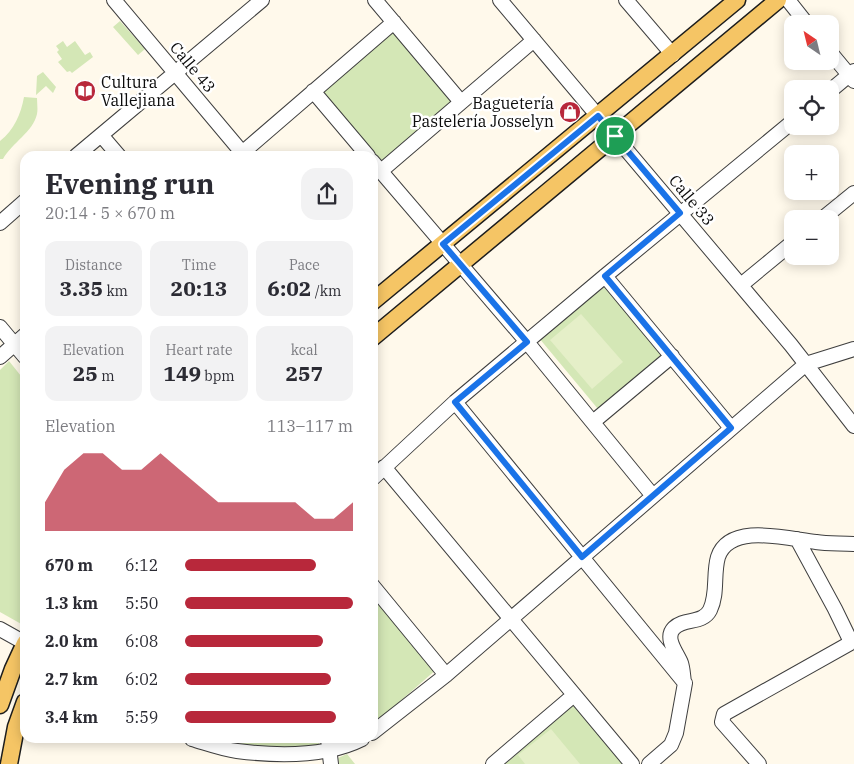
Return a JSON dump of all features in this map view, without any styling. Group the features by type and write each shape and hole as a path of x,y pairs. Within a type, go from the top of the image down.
{"main road":[{"path":"378,297 673,55 737,0"},
{"path":"378,333 778,0"},
{"path":"0,705 20,654"},
{"path":"9,764 20,716"}],"street":[{"name":"Calle 43","path":"114,0 241,151"},
{"path":"82,151 262,0"},
{"path":"375,0 462,102"},
{"name":"Calle 33","path":"500,0 741,285 854,426"},
{"path":"626,0 673,55"},
{"path":"788,0 800,15"},
{"path":"246,151 394,22"},
{"path":"378,165 462,102 534,40"},
{"path":"839,62 852,76 839,85"},
{"path":"313,92 364,151"},
{"path":"378,474 455,402 680,213 784,128"},
{"path":"101,135 115,151"},
{"path":"378,167 527,342 653,496"},
{"path":"833,210 854,193"},
{"path":"0,223 20,205"},
{"path":"741,285 784,250"},
{"path":"605,276 731,428"},
{"path":"0,327 20,351"},
{"path":"0,357 20,339"},
{"path":"378,728 446,674 806,364 854,350"},
{"path":"593,422 672,356"},
{"path":"455,402 684,683"},
{"path":"384,468 632,764"},
{"path":"649,764 671,744 676,733 684,683 681,664 670,638 672,630 680,623 698,620 709,612 714,599 719,556 728,542 742,536 797,539 816,543 854,544"},
{"path":"759,764 722,722 724,714 852,641 797,539"},
{"path":"378,592 446,674"},
{"path":"0,628 20,640"},
{"path":"495,763 574,696"},
{"path":"201,743 232,757 329,751 354,743"}],"green space":[{"path":"120,21 145,49 138,55 113,27"},
{"path":"394,22 461,102 383,163 378,157 378,151 373,151 321,91"},
{"path":"63,41 67,47 75,41 85,55 90,52 93,57 72,73 70,71 67,72 58,62 62,59 57,52 59,50 56,46"},
{"path":"43,72 56,87 53,93 46,86 36,95 37,76"},
{"path":"24,97 37,98 35,120 3,159 0,159 0,141 16,121"},
{"path":"607,285 665,352 598,409 539,338"},
{"path":"581,314 623,362 592,389 550,340"},
{"path":"9,361 20,375 20,623 0,612 0,370"},
{"path":"378,597 438,668 378,721"},
{"path":"573,705 624,764 505,764"},
{"path":"551,729 580,764 525,764 518,755"},
{"path":"237,743 319,743 319,747 265,747"},
{"path":"347,754 355,764 339,764 338,758"}],"place":[{"name":"Cultura Vallejiana","path":"85,91"},
{"name":"Baguetería Pastelería Josselyn","path":"570,112"}],"route":[{"path":"598,116 615,136 680,213 605,276 731,428 582,557 455,402 527,342 443,244 598,116"}]}
